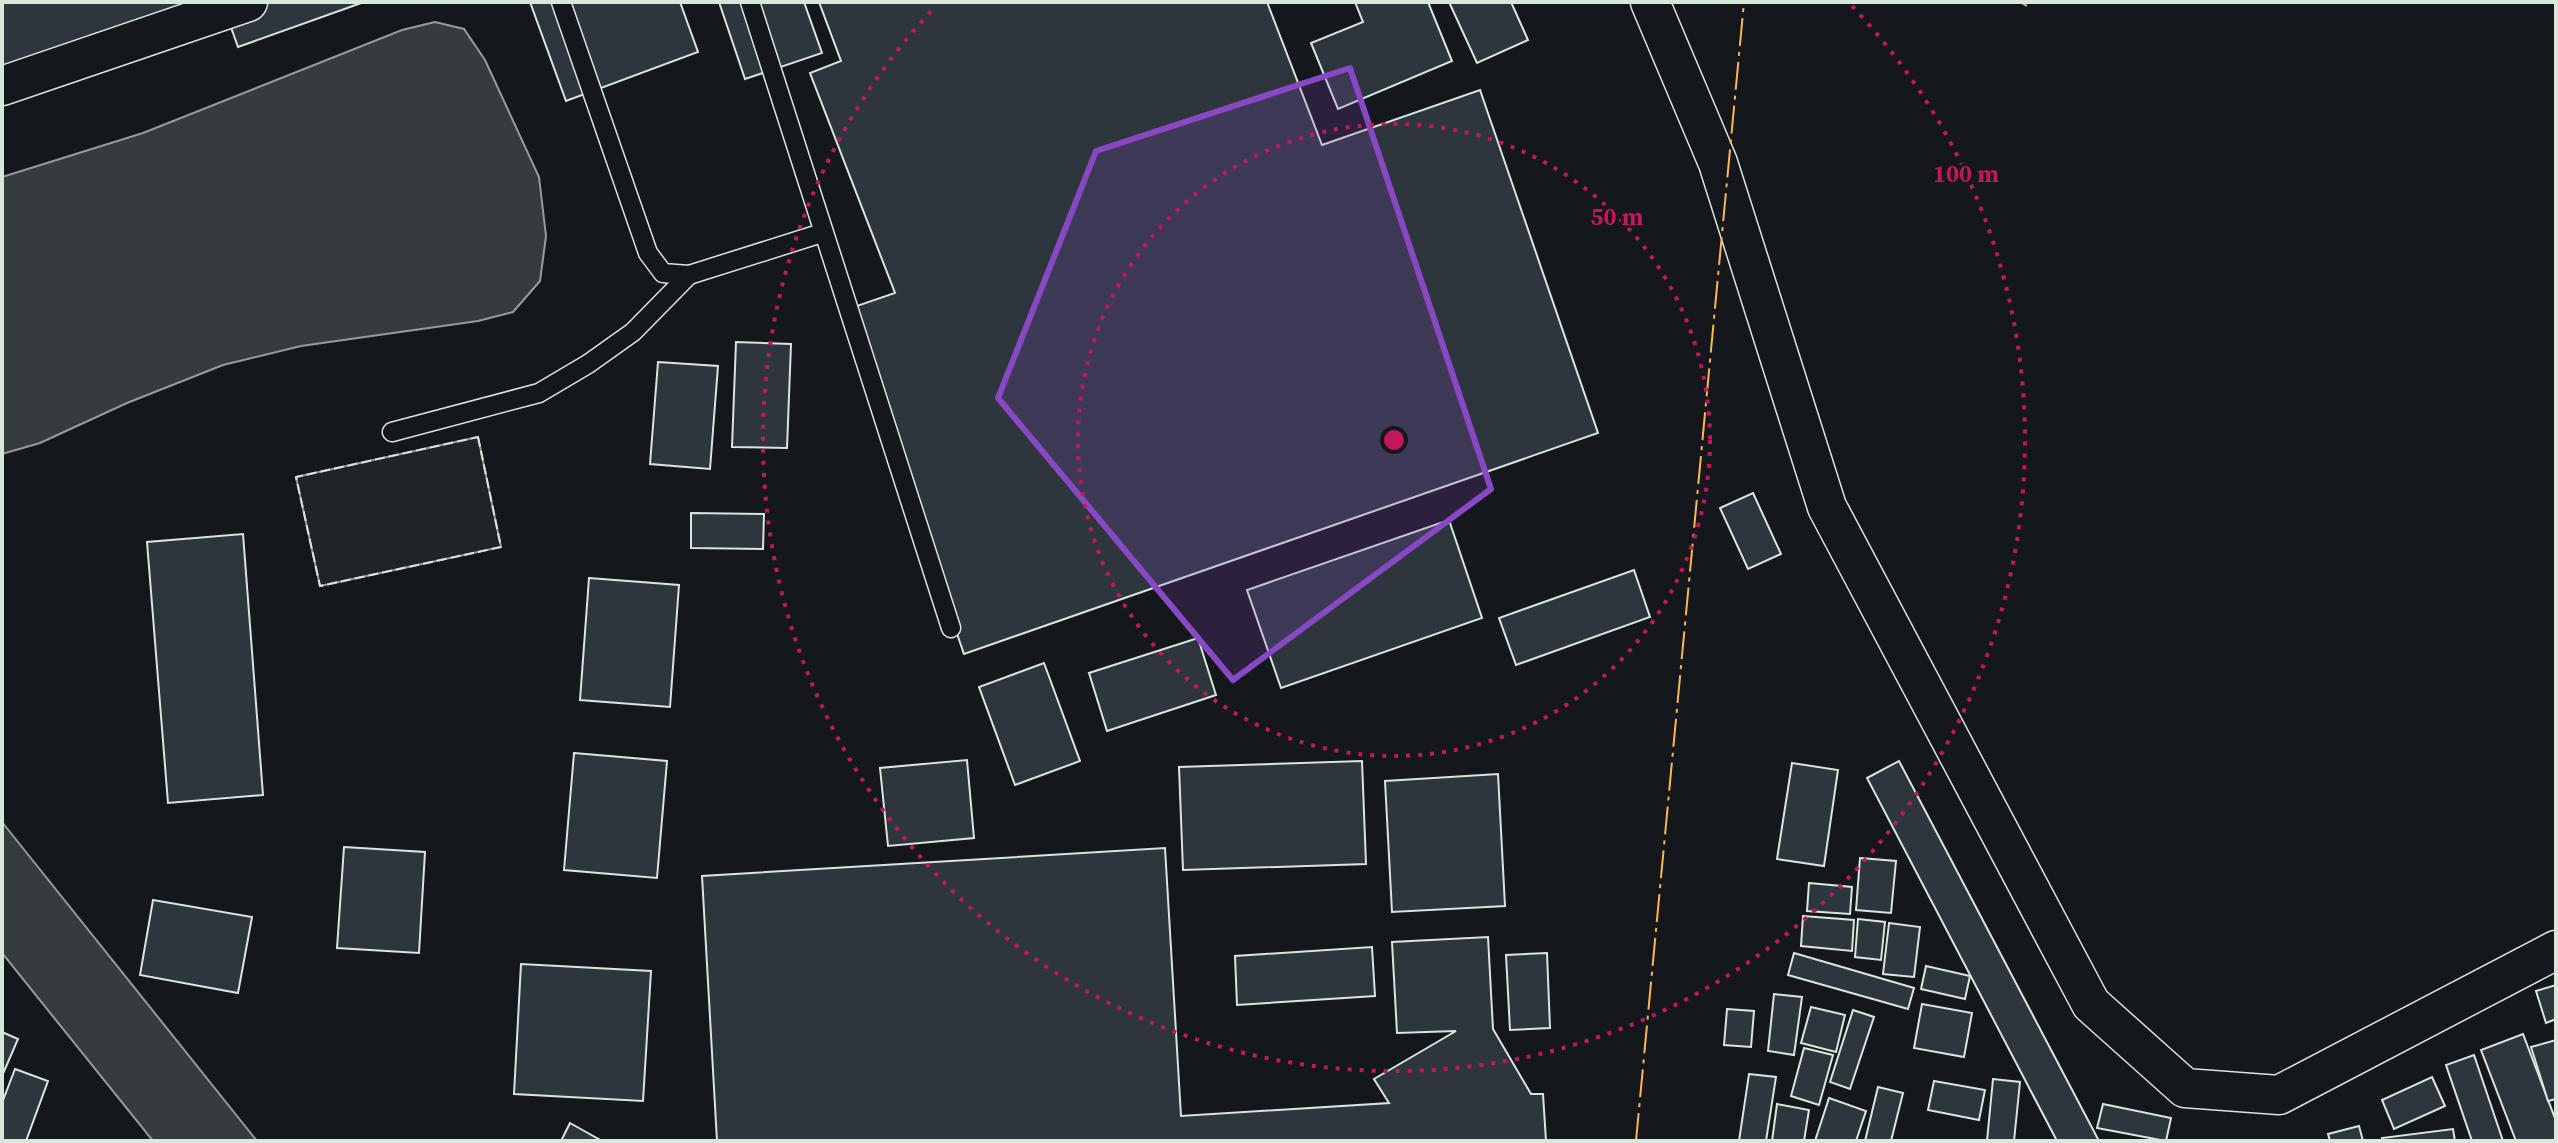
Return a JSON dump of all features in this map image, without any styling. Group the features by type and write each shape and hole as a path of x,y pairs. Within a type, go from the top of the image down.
{"street":[{"path":"2,86 248,2"},
{"path":"1650,2 1718,163 1827,507 2091,1004 2185,1088 2279,1095 2556,950"}],"lane":[{"path":"561,2 648,253 663,273 689,275 822,233"},
{"path":"750,2 951,628"},
{"path":"392,432 539,393 633,332 689,275"}],"highlighted area":[{"path":"1350,68 1491,489 1233,680 998,398 1096,151"}],"shaded area":[{"path":"435,22 464,29 485,60 539,177 546,236 540,281 513,312 478,321 301,346 223,365 127,403 40,443 2,454 2,177 143,133 402,30"},
{"path":"478,437 501,547 320,586 296,477"},
{"path":"2,822 257,1141 153,1141 2,953"}],"building":[{"path":"2,2 187,2 191,14 2,85"},
{"path":"222,2 364,2 238,47"},
{"path":"530,2 680,2 698,52 566,101"},
{"path":"719,2 804,2 822,53 745,79"},
{"path":"819,2 1267,2 1322,145 1480,90 1598,433 964,654 845,310 895,293 810,73 841,61"},
{"path":"1355,2 1428,2 1452,61 1338,109 1311,43 1363,22"},
{"path":"1449,2 1511,2 1528,40 1477,63"},
{"path":"736,342 791,344 787,448 732,447"},
{"path":"658,362 718,366 710,469 650,464"},
{"path":"1753,493 1781,554 1748,569 1720,508"},
{"path":"691,513 764,514 763,549 691,548"},
{"path":"1449,520 1482,618 1281,688 1247,590"},
{"path":"243,534 263,795 168,803 147,542"},
{"path":"1634,570 1650,617 1516,665 1499,618"},
{"path":"589,578 679,585 670,707 580,700"},
{"path":"1198,638 1216,695 1107,731 1089,673"},
{"path":"1044,663 1080,761 1015,785 979,687"},
{"path":"574,753 667,761 657,878 564,870"},
{"path":"967,760 974,838 888,846 880,768"},
{"path":"1362,761 1366,864 1183,870 1179,767"},
{"path":"1899,761 2099,1141 2057,1141 1867,778"},
{"path":"1792,763 1838,770 1824,866 1777,859"},
{"path":"1498,774 1505,906 1392,912 1385,781"},
{"path":"344,847 425,852 419,953 337,948"},
{"path":"1165,848 1181,1116 1389,1103 1374,1079 1456,1031 1397,1033 1392,942 1488,937 1493,1029 1531,1094 1543,1094 1546,1141 717,1141 702,876"},
{"path":"1860,858 1896,861 1891,913 1856,910"},
{"path":"1809,883 1852,887 1850,914 1807,911"},
{"path":"153,900 252,917 238,993 140,975"},
{"path":"1803,916 1854,920 1852,951 1801,946"},
{"path":"1858,919 1885,922 1881,960 1855,957"},
{"path":"1889,923 1920,927 1914,977 1883,974"},
{"path":"1372,947 1375,996 1237,1005 1235,956"},
{"path":"1547,953 1550,1028 1510,1030 1506,955"},
{"path":"1794,953 1914,988 1908,1009 1788,975"},
{"path":"521,964 651,971 643,1101 514,1094"},
{"path":"1926,966 1970,976 1965,999 1921,989"},
{"path":"2556,985 2556,1019 2546,1023 2536,991"},
{"path":"1774,994 1802,997 1794,1055 1768,1051"},
{"path":"1922,1004 1972,1013 1964,1057 1914,1048"},
{"path":"1811,1007 1845,1015 1836,1052 1801,1043"},
{"path":"1727,1009 1754,1011 1751,1047 1724,1045"},
{"path":"1853,1010 1874,1017 1850,1089 1830,1082"},
{"path":"2,1032 18,1039 2,1076"},
{"path":"2523,1034 2556,1121 2556,1139 2551,1141 2516,1141 2481,1050"},
{"path":"2556,1040 2556,1099 2548,1101 2531,1047"},
{"path":"1804,1048 1833,1055 1819,1105 1791,1096"},
{"path":"2474,1055 2503,1141 2472,1141 2446,1065"},
{"path":"15,1069 48,1081 26,1141 2,1141 2,1103"},
{"path":"1749,1074 1776,1077 1766,1141 1739,1141"},
{"path":"2432,1077 2445,1106 2394,1129 2382,1100"},
{"path":"1993,1079 2020,1082 2014,1141 1987,1141"},
{"path":"1934,1081 1985,1090 1979,1120 1928,1110"},
{"path":"1878,1087 1903,1093 1891,1141 1865,1141"},
{"path":"1829,1098 1866,1111 1856,1141 1815,1141"},
{"path":"1777,1104 1809,1110 1804,1141 1772,1141"},
{"path":"2103,1104 2171,1118 2166,1141 2097,1128"},
{"path":"570,1123 602,1141 561,1141"},
{"path":"2359,1126 2363,1141 2330,1141 2328,1134"},
{"path":"2453,1129 2455,1141 2383,1141 2382,1138"}],"fence":[{"path":"478,437 501,547 320,586 296,477 478,437"}],"power":[{"path":"1636,1141 1744,2"},
{"path":"2020,2 2027,6"}]}
